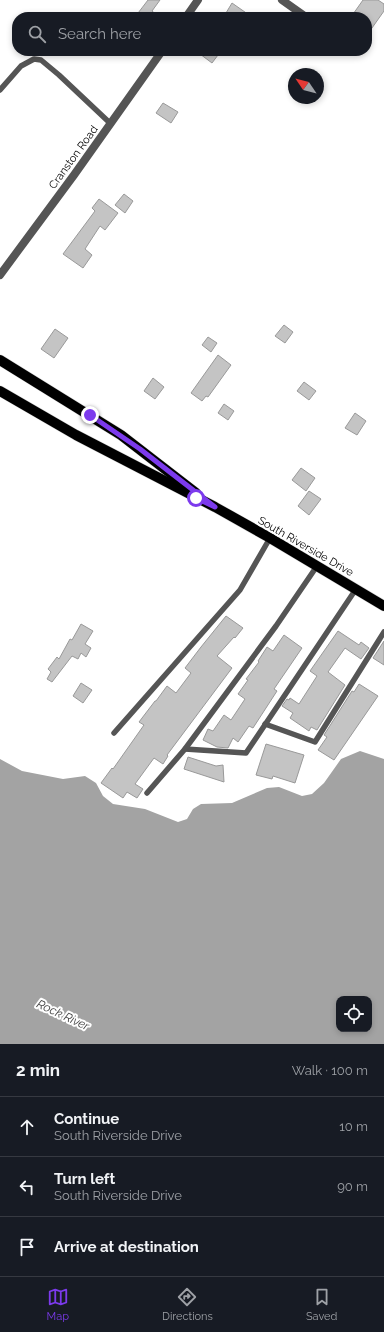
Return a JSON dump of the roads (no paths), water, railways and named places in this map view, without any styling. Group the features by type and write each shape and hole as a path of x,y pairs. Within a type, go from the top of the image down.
{"main road":[{"name":"South Riverside Drive","path":"0,360 122,436 215,507"},
{"name":"South Riverside Drive","path":"0,391 76,435 215,507 384,606"}],"street":[{"path":"190,12 198,0"},
{"path":"282,0 299,12"},
{"name":"Cranston Road","path":"0,275 70,181 159,56"}],"lane":[{"path":"0,90 21,66 34,59 41,60 111,124"},
{"path":"114,733 240,590 270,538"},
{"path":"147,793 185,749 276,626 317,566"},
{"path":"185,749 246,753 356,589"},
{"path":"265,724 315,742 384,632"}],"water":[{"name":"Rock River","path":"360,751 384,759 384,1044 0,1044 0,759 22,771 63,779 85,776 96,783 103,796 113,804 145,809 178,822 187,819 193,809 201,804 232,803 267,788 279,787 302,796 312,794 324,783 341,759"}]}
